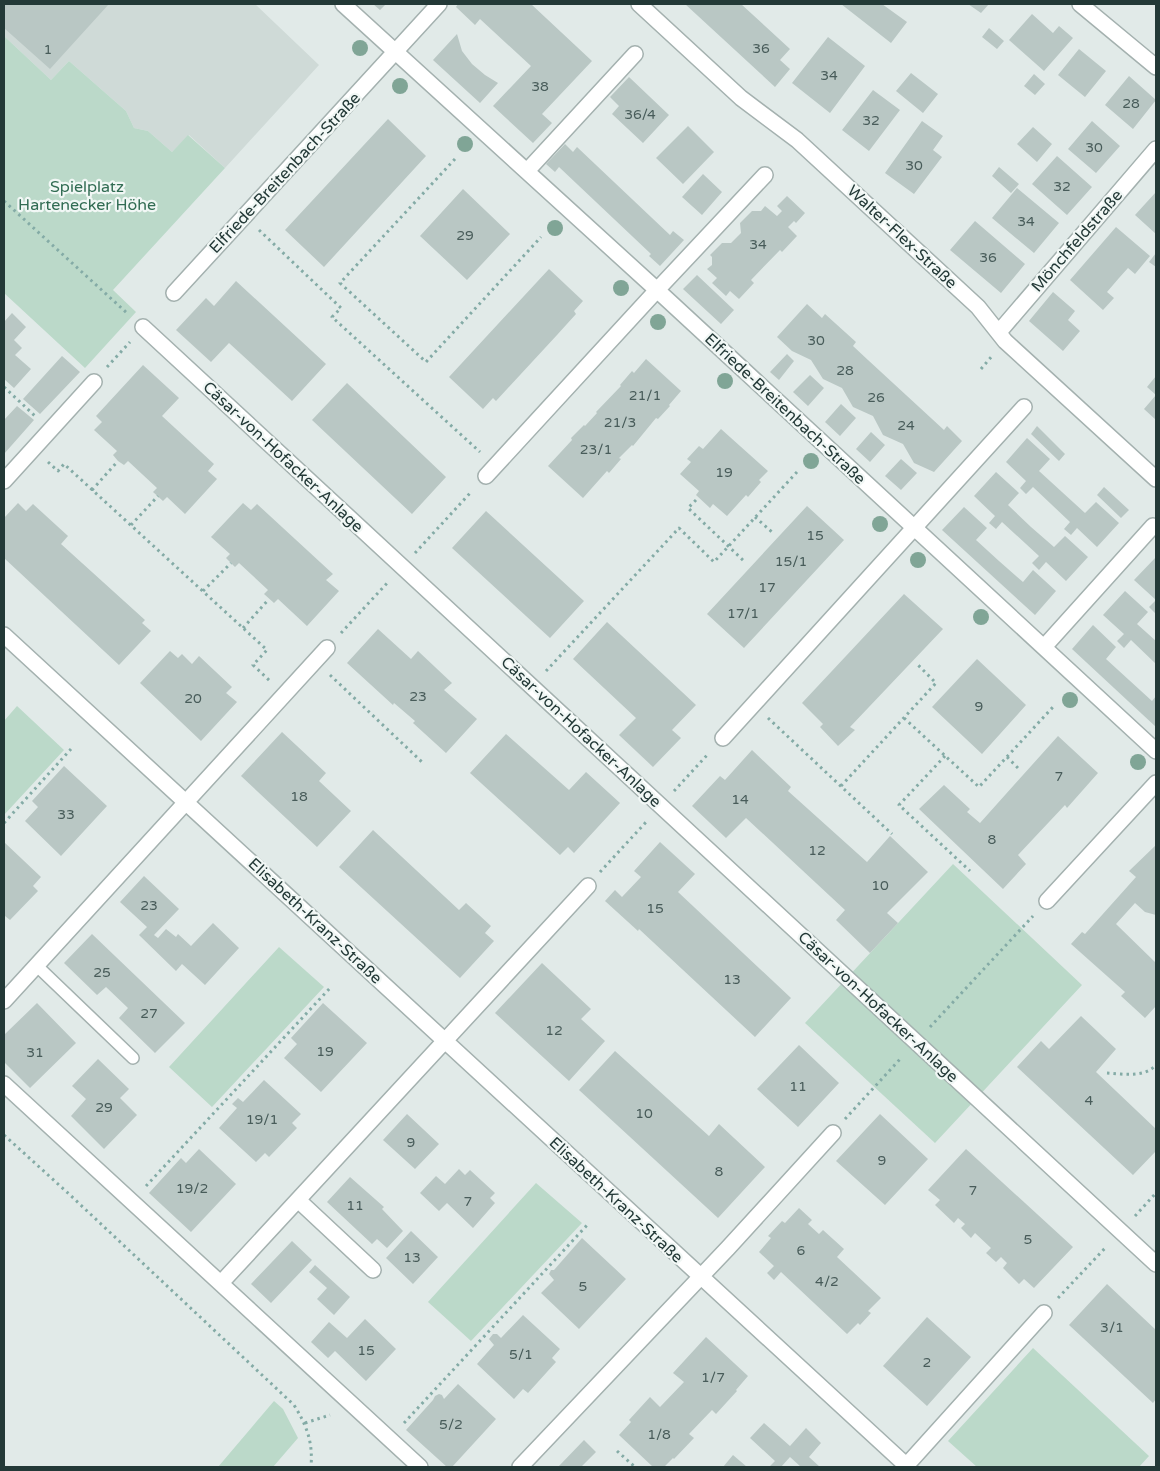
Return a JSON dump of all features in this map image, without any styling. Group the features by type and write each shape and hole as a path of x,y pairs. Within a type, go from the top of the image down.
{"street":[{"name":"Elfriede-Breitenbach-Straße","path":"344,4 1156,751"},
{"name":"Elfriede-Breitenbach-Straße","path":"174,293 439,4"},
{"name":"Walter-Flex-Straße","path":"639,4 741,98 797,140 978,307 1005,341 1156,479"},
{"path":"1080,4 1156,68"},
{"path":"527,171 635,54"},
{"name":"Mönchfeldstraße","path":"998,332 1156,149"},
{"path":"491,471 765,175"},
{"name":"Cäsar-von-Hofacker-Anlage","path":"143,328 1156,1264"},
{"path":"4,480 94,382"},
{"path":"723,738 1024,407"},
{"path":"1044,647 1153,526"},
{"name":"Elisabeth-Kranz-Straße","path":"4,634 906,1467 1044,1313"},
{"path":"4,1001 327,648"},
{"path":"1047,901 1156,783"},
{"path":"221,1283 588,886"},
{"path":"4,1084 420,1467"},
{"path":"520,1467 833,1133"},
{"path":"298,1200 373,1270"}],"lane":[{"path":"36,965 133,1058"}],"path":[{"path":"456,159 340,282 426,362 541,237"},
{"path":"4,200 143,328 94,382"},
{"path":"245,216 341,308 332,317 491,471 327,648"},
{"path":"4,387 50,430"},
{"path":"92,490 118,460"},
{"path":"58,471 64,464 267,650 253,665"},
{"path":"532,686 679,528 714,562 797,472"},
{"path":"131,526 158,496"},
{"path":"696,500 688,508 745,562"},
{"path":"755,517 772,532"},
{"path":"203,592 230,563"},
{"path":"243,628 269,599"},
{"path":"315,661 422,762"},
{"path":"841,786 936,683 916,663"},
{"path":"754,705 892,834"},
{"path":"904,718 979,787 1053,707"},
{"path":"588,886 723,738"},
{"path":"4,823 71,749"},
{"path":"945,756 899,805 970,871"},
{"path":"1007,757 1020,770"},
{"path":"833,1133 1047,901"},
{"path":"131,1201 331,987"},
{"path":"1107,1072 1137,1075 1152,1069 1156,1065"},
{"path":"4,1135 294,1405 305,1424 312,1450 311,1467"},
{"path":"1044,1313 1156,1193"},
{"path":"390,1439 588,1223"},
{"path":"305,1424 329,1414 336,1420"},
{"path":"617,1451 635,1467"}],"shaded area":[{"path":"4,4 255,4 319,65 225,168 189,135 172,152 148,131 134,128 126,111 69,61 51,80 4,36"}],"green space":[{"name":"Spielplatz Hartenecker Höhe","path":"4,36 51,80 69,61 126,111 134,128 148,131 172,152 188,135 225,168 113,290 136,312 85,368 4,293"},
{"path":"17,706 64,750 4,815 4,721"},
{"path":"953,864 1082,985 935,1143 805,1023"},
{"path":"279,947 324,987 212,1107 169,1067"},
{"path":"536,1183 582,1223 471,1341 428,1302"},
{"path":"1033,1348 1149,1456 1139,1467 977,1467 948,1441"},
{"path":"274,1401 283,1409 298,1438 273,1467 218,1467"}],"building":[{"path":"4,4 109,4 50,69 4,28"},
{"path":"373,4 386,4 380,10"},
{"path":"458,4 531,4 592,61 542,114 552,123 533,143 493,106 531,66 480,19 475,25 456,7"},
{"path":"685,4 741,4 790,49 780,60 790,69 775,87"},
{"path":"841,4 882,4 907,22 891,43"},
{"path":"968,4 989,4 981,13"},
{"path":"1032,14 1053,33 1059,26 1073,38 1044,71 1009,40"},
{"path":"989,28 1004,41 997,49 982,37"},
{"path":"457,34 462,51 472,64 498,83 480,103 433,60"},
{"path":"828,37 865,66 830,113 792,83"},
{"path":"1079,49 1106,71 1085,97 1058,75"},
{"path":"911,73 938,94 923,113 896,91"},
{"path":"1034,74 1045,84 1035,95 1024,86"},
{"path":"1129,76 1156,100 1133,129 1105,105"},
{"path":"629,77 669,115 643,143 612,114 619,106 610,97"},
{"path":"873,90 900,110 869,151 842,130"},
{"path":"388,119 426,156 324,267 285,230"},
{"path":"922,121 943,136 933,150 942,157 914,194 885,173"},
{"path":"1092,121 1120,146 1096,173 1068,149"},
{"path":"688,126 714,152 683,184 656,158"},
{"path":"1033,127 1052,144 1037,162 1017,144"},
{"path":"565,144 573,152 577,147 670,235 673,231 684,240 660,266 649,256 651,254 559,167 555,172 546,164"},
{"path":"1057,156 1092,187 1067,215 1032,184"},
{"path":"999,167 1019,184 1011,193 992,176"},
{"path":"703,174 722,192 702,215 682,197"},
{"path":"1017,188 1059,223 1034,253 992,218"},
{"path":"463,189 510,234 467,280 420,236"},
{"path":"1156,192 1156,234 1135,215"},
{"path":"787,196 805,213 796,223 794,221 788,227 797,236 782,252 780,250 751,280 754,283 739,299 730,291 726,296 712,283 717,278 707,269 712,265 712,257 710,255 722,243 731,243 741,233 740,223 752,211 761,211 765,206 777,216 782,211 777,206"},
{"path":"975,221 1025,264 1001,293 950,250"},
{"path":"1116,227 1150,256 1135,274 1128,268 1119,278 1107,292 1114,298 1103,310 1070,280"},
{"path":"1156,253 1156,267 1149,262"},
{"path":"549,269 583,301 574,311 576,314 496,401 493,398 483,409 449,377"},
{"path":"697,275 734,310 721,324 683,289"},
{"path":"236,281 326,364 292,401 229,343 211,362 176,330 206,298 214,306"},
{"path":"1053,292 1075,311 1068,320 1080,331 1063,351 1029,321"},
{"path":"807,304 822,318 825,314 856,342 853,346 868,360 944,430 947,426 962,441 934,472 914,463 903,444 883,435 873,416 853,407 842,388 823,379 811,360 792,351 777,337"},
{"path":"12,313 26,327 14,340 22,348 15,355 31,369 14,388 4,379 4,322"},
{"path":"787,354 794,361 779,380 770,372"},
{"path":"62,356 80,372 40,414 23,399"},
{"path":"646,359 681,391 658,419 656,418 633,446 619,458 621,459 609,473 607,471 583,498 548,466 572,440 571,438 585,426 621,386 632,371 634,373"},
{"path":"143,365 179,398 162,416 214,464 208,471 217,479 185,514 167,497 163,501 153,492 157,488 128,461 124,465 118,461 113,455 117,451 94,430 102,422 96,416"},
{"path":"810,375 824,388 808,406 793,392"},
{"path":"1156,376 1156,395 1147,387"},
{"path":"347,383 446,477 412,514 312,420"},
{"path":"1156,395 1156,420 1144,409"},
{"path":"841,404 856,418 840,436 825,422"},
{"path":"17,406 34,420 4,454 4,420"},
{"path":"1037,426 1065,454 1059,461 1031,434"},
{"path":"721,429 768,471 759,480 761,482 748,497 746,495 727,516 713,504 710,508 696,495 699,491 680,474 691,462 687,459 699,446 703,449"},
{"path":"871,432 885,445 870,462 856,449"},
{"path":"1027,438 1050,459 1039,471 1085,513 1096,502 1119,523 1097,547 1077,528 1071,535 1064,529 1070,522 1033,487 1026,494 1020,488 1026,481 1006,462"},
{"path":"901,459 917,473 901,490 885,476"},
{"path":"996,472 1019,493 1008,505 1031,527 1054,547 1065,536 1088,557 1066,581 1046,562 1039,570 1032,563 1039,556 1002,522 996,529 989,523 995,516 974,496"},
{"path":"1104,487 1129,510 1121,518 1097,495"},
{"path":"18,503 26,511 33,504 68,536 61,544 145,620 142,623 151,631 119,665 4,558 4,518"},
{"path":"243,503 251,510 257,504 333,574 326,580 339,591 307,626 278,599 274,603 264,594 268,590 239,563 235,567 226,558 230,554 211,537"},
{"path":"807,506 844,540 744,648 707,614"},
{"path":"964,507 987,528 976,540 1023,582 1033,570 1056,591 1035,615 942,530"},
{"path":"486,511 584,601 550,638 452,548"},
{"path":"1156,557 1156,600 1134,580"},
{"path":"1125,591 1148,612 1137,624 1156,641 1156,664 1131,640 1124,648 1117,641 1124,634 1103,615"},
{"path":"904,594 943,629 850,727 855,730 838,746 820,727 823,724 802,703"},
{"path":"1156,600 1156,614 1149,607"},
{"path":"607,622 696,705 672,730 681,738 653,767 619,735 636,718 573,659"},
{"path":"1093,625 1116,647 1106,659 1152,701 1156,696 1156,727 1072,649"},
{"path":"378,629 411,659 418,651 452,683 444,690 477,719 446,753 413,723 415,721 394,703 393,705 347,663"},
{"path":"170,651 178,658 182,654 192,664 199,656 232,687 226,693 237,702 201,741 140,683"},
{"path":"977,659 1026,705 982,754 932,707"},
{"path":"282,732 326,773 319,781 351,811 317,847 241,776"},
{"path":"506,734 569,790 586,772 620,803 574,853 568,847 560,855 470,773"},
{"path":"1058,736 1098,773 1067,808 1065,805 1018,855 1026,864 1003,889 919,809 944,785 970,809 967,812 980,823"},
{"path":"752,750 791,787 788,791 867,862 890,836 928,872 887,913 898,923 870,953 836,920 845,910 746,818 726,838 692,806 720,776 725,780"},
{"path":"64,766 107,806 61,856 25,821 38,807 32,801"},
{"path":"373,830 459,910 466,903 491,926 485,933 494,941 460,978 339,867"},
{"path":"4,842 41,877 33,886 38,891 10,920 5,916 4,918"},
{"path":"660,842 695,874 678,892 791,998 755,1037 639,929 638,931 605,901 615,890 622,897 641,877 634,871"},
{"path":"1156,845 1156,915 1145,912 1135,903 1116,924 1156,963 1156,1006 1145,1018 1121,996 1125,992 1071,944 1082,932 1085,934 1136,877 1129,871"},
{"path":"144,876 179,909 154,935 158,938 166,929 176,937 178,934 191,946 213,923 239,948 205,985 182,964 176,971 139,935 147,927 120,902"},
{"path":"92,934 185,1023 155,1053 119,1018 128,1008 106,987 97,995 64,963"},
{"path":"542,963 591,1009 581,1019 605,1041 569,1081 495,1013"},
{"path":"37,1003 76,1043 30,1088 4,1062 4,1035"},
{"path":"323,1003 367,1043 321,1092 284,1058 297,1044 291,1038"},
{"path":"1081,1016 1116,1049 1096,1072 1156,1129 1156,1151 1133,1175 1017,1067 1041,1041 1049,1049"},
{"path":"799,1045 839,1083 798,1127 757,1089"},
{"path":"615,1051 709,1136 719,1124 765,1167 718,1218 579,1090"},
{"path":"98,1059 129,1089 120,1098 137,1115 104,1149 71,1116 86,1099 72,1086"},
{"path":"264,1080 301,1114 292,1123 297,1128 269,1157 265,1153 256,1162 219,1128 237,1108 232,1104 238,1098 243,1102"},
{"path":"407,1114 439,1144 415,1169 383,1140"},
{"path":"880,1114 928,1159 885,1205 836,1161"},
{"path":"199,1149 236,1184 191,1232 149,1193 181,1158 186,1163"},
{"path":"966,1149 1073,1247 1034,1288 1024,1279 1019,1284 1003,1268 1007,1263 1001,1257 996,1262 986,1253 991,1248 975,1233 971,1238 961,1228 965,1224 958,1218 954,1223 935,1205 940,1200 928,1190"},
{"path":"459,1169 465,1175 470,1170 495,1193 490,1198 495,1203 473,1228 447,1203 439,1211 420,1193 436,1176 445,1184"},
{"path":"350,1177 384,1207 382,1209 403,1231 387,1248 377,1239 372,1244 327,1202"},
{"path":"799,1208 812,1220 808,1224 819,1234 823,1230 844,1249 837,1257 881,1298 868,1311 871,1313 860,1325 858,1323 847,1334 781,1272 774,1280 767,1273 774,1266 759,1252 771,1238 768,1236 782,1221 785,1223"},
{"path":"411,1231 438,1257 413,1284 386,1258"},
{"path":"582,1238 626,1279 579,1329 541,1293 554,1280 549,1274 551,1270 554,1270"},
{"path":"292,1241 312,1260 271,1303 251,1284"},
{"path":"315,1265 350,1297 334,1315 317,1299 327,1288 309,1272"},
{"path":"1107,1284 1156,1330 1156,1399 1153,1403 1069,1325"},
{"path":"523,1315 560,1349 552,1358 556,1362 528,1393 523,1389 514,1399 477,1364 494,1345 489,1339 493,1334 497,1334 501,1338"},
{"path":"927,1317 971,1357 927,1406 883,1366"},
{"path":"365,1319 396,1349 366,1381 335,1351 328,1358 311,1342 329,1322 347,1338"},
{"path":"706,1337 748,1376 716,1414 712,1410 689,1434 694,1438 674,1459 664,1467 653,1467 619,1435 631,1422 629,1420 650,1397 660,1407 684,1382 673,1373"},
{"path":"458,1384 496,1419 452,1467 447,1467 406,1430 435,1396 442,1395 444,1399"},
{"path":"764,1423 790,1446 806,1428 821,1443 809,1457 820,1467 801,1467 790,1457 781,1467 769,1467 775,1461 750,1438"},
{"path":"584,1440 596,1452 581,1467 558,1467"},
{"path":"733,1455 747,1467 723,1467"}]}
